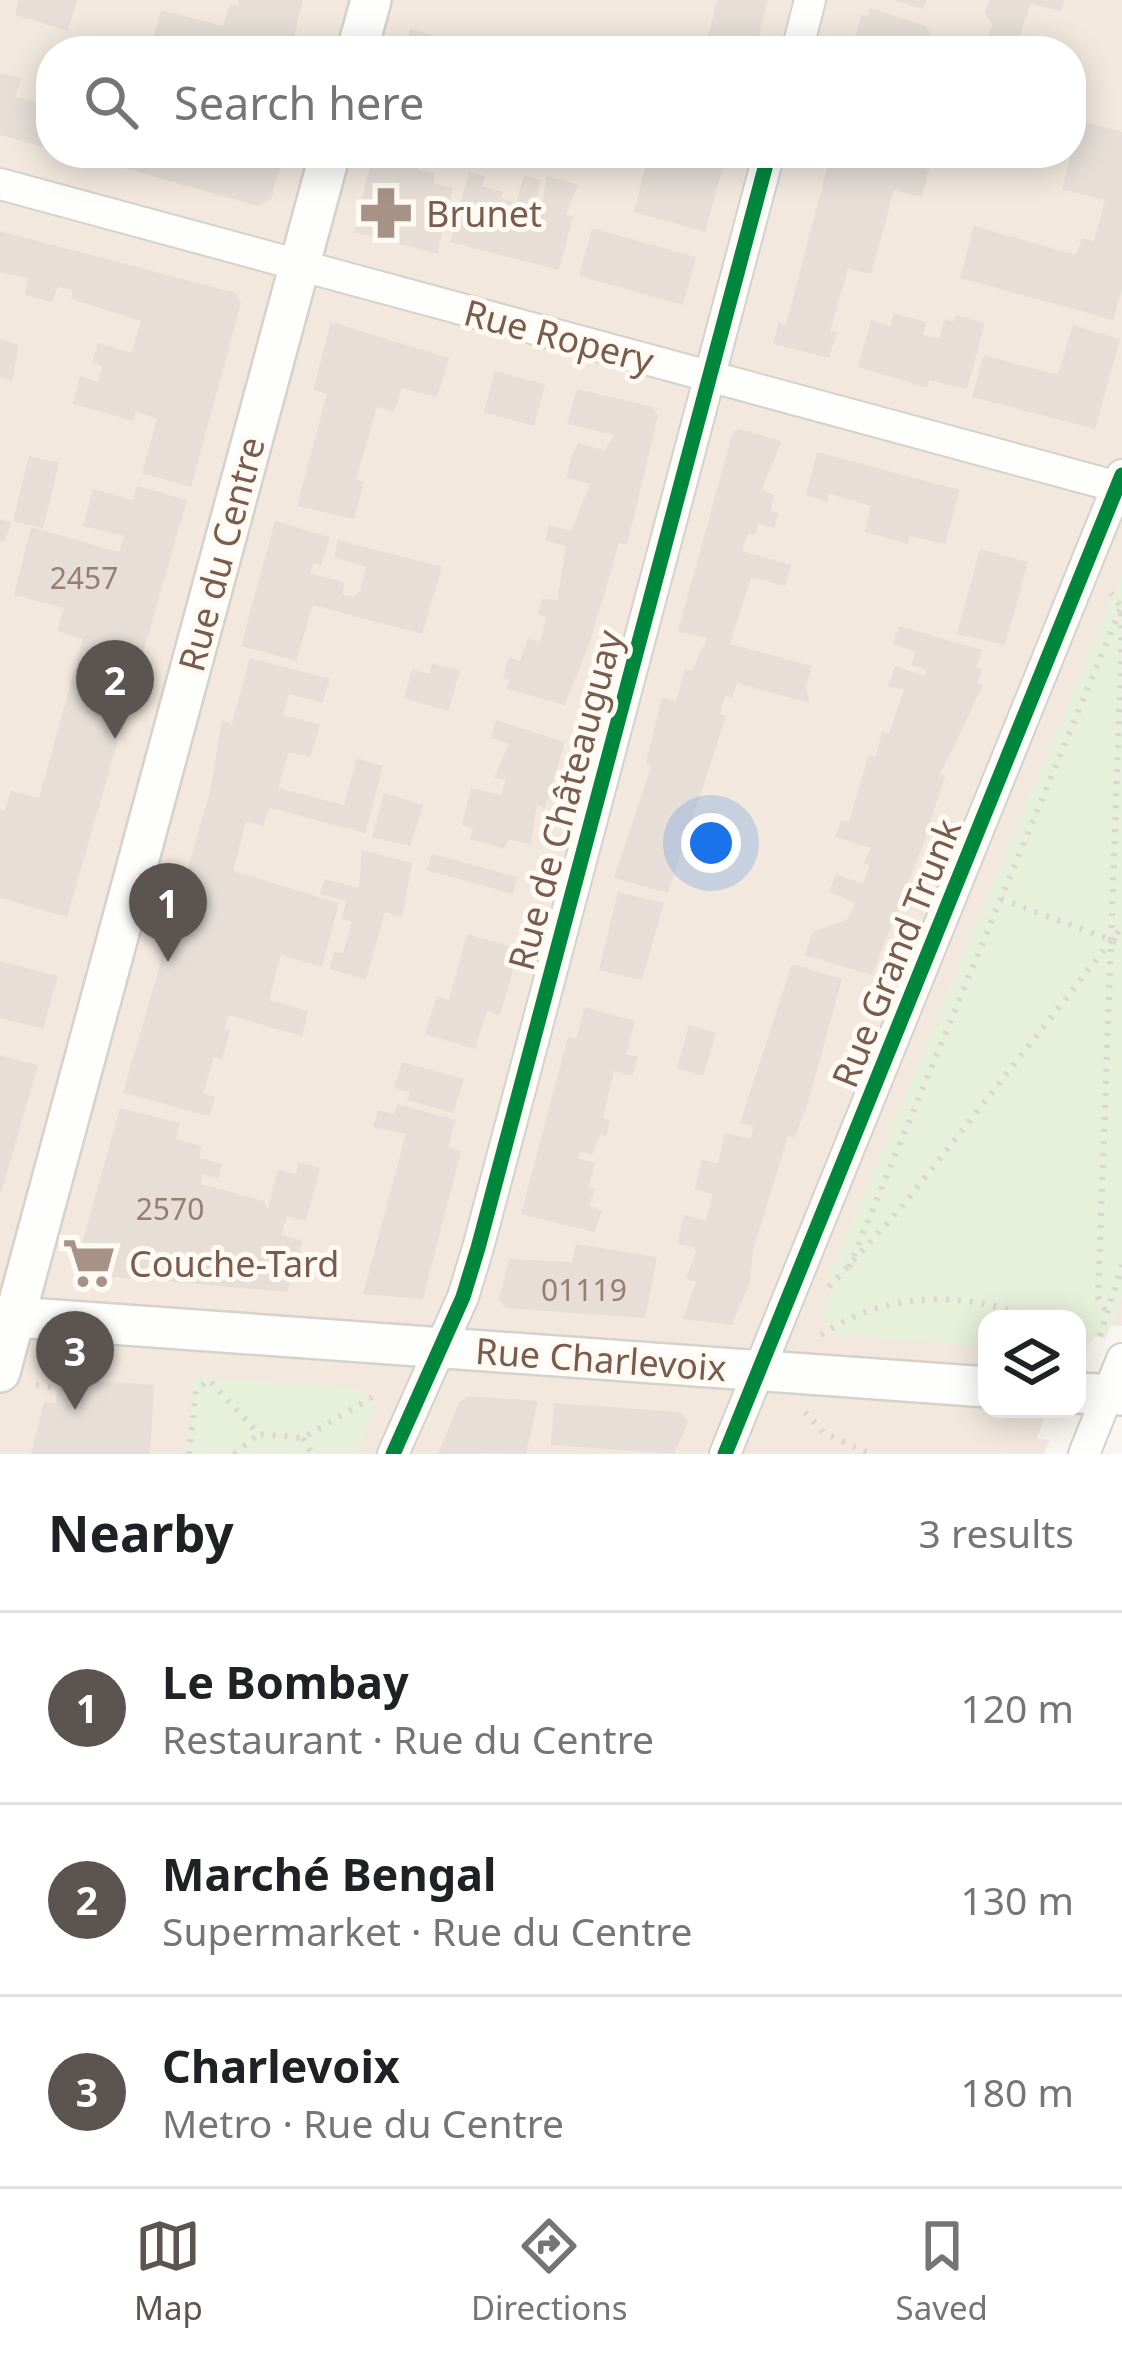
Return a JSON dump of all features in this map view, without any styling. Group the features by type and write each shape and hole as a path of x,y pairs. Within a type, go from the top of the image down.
{"street":[{"path":"362,36 371,0"},
{"path":"800,36 811,0"},
{"name":"Rue du Centre","path":"18,1379 7,1317 326,168"},
{"name":"Rue de Châteauguay","path":"393,1454 478,1248 765,168"},
{"name":"Rue Ropery","path":"0,184 708,376 1120,481"},
{"name":"Rue Grand Trunk","path":"725,1454 1120,481"},
{"name":"Rue Charlevoix","path":"7,1317 978,1386"},
{"path":"1084,1454 1102,1372"}],"path":[{"path":"1105,1310 1098,1297 1121,607 1111,592"},
{"path":"849,1267 1121,607"},
{"path":"1001,899 1122,944"},
{"path":"829,1287 1122,927"},
{"path":"1102,1372 1105,1310 1122,1265"},
{"path":"821,1335 864,1312 926,1298 1005,1310"},
{"path":"189,1454 196,1390 209,1380 211,1367"},
{"path":"18,1379 57,1388"},
{"path":"209,1380 259,1434 303,1438 379,1394"},
{"path":"806,1412 824,1433 872,1454"},
{"path":"234,1454 259,1434"},
{"path":"303,1438 312,1454"}],"shaded area":[{"path":"0,0 1122,0 1122,1326 1086,1325 1086,1310 978,1310 978,1418 1044,1418 1037,1439 1049,1440 1044,1454 0,1454"}],"green space":[{"path":"1122,574 1122,1296 1105,1340 1096,1336 1086,1347 1086,1310 978,1310 978,1346 830,1334 823,1315 834,1283 829,1278"},
{"path":"194,1377 357,1387 374,1409 356,1454 186,1454"}],"building":[{"path":"19,0 77,0 68,31 15,15"},
{"path":"239,0 303,0 294,36 154,36 161,10 223,26 230,4 238,6"},
{"path":"717,0 768,0 759,36 708,36"},
{"path":"893,0 926,0 923,9"},
{"path":"989,0 1065,0 1061,11 1030,4 1020,36 988,36 992,24 985,12"},
{"path":"870,8 926,26 931,35 856,36 861,15 868,16"},
{"path":"410,29 435,36 408,36"},
{"path":"0,73 21,78 15,97 36,102 36,145 0,135"},
{"path":"1086,122 1122,132 1122,290 1113,320 960,278 974,226 1076,255 1082,238 1094,241 1105,200 1062,189 1067,168 1086,168"},
{"path":"125,168 280,168 271,199 258,206"},
{"path":"369,168 418,168 434,173 434,184 453,188 437,254 354,232"},
{"path":"645,168 723,168 705,232 634,212"},
{"path":"827,168 929,168 922,197 894,190 871,274 848,269 830,331 837,332 829,358 773,344 779,322 786,325"},
{"path":"469,172 485,176 482,186 503,192 501,198 516,203 524,175 541,180 534,207 541,208 547,176 578,185 566,215 573,216 559,270 450,242"},
{"path":"592,228 696,257 683,305 579,276"},
{"path":"0,231 236,293 241,303 191,487 142,473 157,419 136,412 133,421 73,404 80,376 98,382 102,366 92,363 98,343 132,353 141,321 71,299 73,290 58,287 52,302 25,295 28,278 0,272"},
{"path":"894,313 926,322 923,335 939,338 945,319 954,322 956,315 985,323 967,389 929,380 928,388 858,367 871,320 890,326"},
{"path":"331,322 449,358 437,397 402,388 394,412 377,407 356,479 364,482 354,519 297,506 327,394 313,390"},
{"path":"1073,325 1120,339 1095,429 972,397 984,355 1058,375"},
{"path":"0,339 19,345 12,381 0,377"},
{"path":"495,371 545,384 534,426 484,412"},
{"path":"577,389 653,407 658,416 627,545 619,543 590,642 565,705 506,689 509,680 503,678 509,657 520,661 528,638 540,642 546,617 538,615 542,599 557,600 566,547 545,540 549,525 571,531 590,484 566,478 571,458 578,443 604,450 615,435 567,424"},
{"path":"739,429 782,441 761,491 775,495 770,511 779,513 774,528 758,523 755,536 748,533 742,551 791,565 785,586 751,577 730,644 812,666 806,687 809,703 737,683 732,698 725,696 720,714 726,716 668,893 614,878 651,766 646,763 662,697 676,702 685,668 692,671 707,638 678,631 733,432"},
{"path":"817,452 960,490 945,544 910,536 908,544 865,532 871,506 829,494 827,502 806,495"},
{"path":"29,456 59,463 43,528 13,521"},
{"path":"137,486 187,500 67,917 0,898 0,809 5,810 11,791 39,798 83,639 57,631 64,608 14,595 31,527 119,552 124,536 83,526 93,489 133,500"},
{"path":"0,519 11,522 5,542 0,541"},
{"path":"275,521 330,537 321,566 314,563 310,573 345,583 342,594 354,597 360,591 366,567 334,557 338,540 442,567 422,634 313,605 296,661 241,646"},
{"path":"980,549 1028,562 1005,645 957,634"},
{"path":"899,626 982,650 976,667 982,669 977,683 983,685 940,775 945,776 924,842 872,975 805,955 813,932 848,919 855,903 829,892 836,874 863,884 870,865 864,863 871,848 835,837 841,821 849,821 869,755 876,756 882,732 889,734 904,690 888,686 895,666 925,676 926,669 911,665 916,652 893,644"},
{"path":"250,658 330,679 322,703 289,694 283,715 320,725 310,757 289,752 278,788 344,805 357,758 383,766 365,833 270,808 263,826 246,822 233,871 339,903 322,967 281,955 269,1000 308,1011 302,1036 228,1015 224,1029 230,1031 222,1060 214,1057 203,1093 215,1097 209,1116 123,1093 210,792 222,720 232,724"},
{"path":"432,663 460,671 448,711 404,698 412,669 429,674"},
{"path":"496,720 565,742 545,808 537,805 531,845 508,839 504,849 470,839 473,829 462,825 471,788 501,795 506,780 494,777 509,744 491,738"},
{"path":"384,793 423,805 410,846 372,837"},
{"path":"362,850 412,863 402,917 385,912 366,979 329,969 334,952 343,953 352,922 342,919 346,901 320,894 325,879 359,888"},
{"path":"432,854 517,877 513,894 427,870"},
{"path":"618,892 664,903 642,980 599,970"},
{"path":"467,934 519,949 500,1015 487,1011 475,1049 425,1034 437,996 449,1000"},
{"path":"0,961 58,976 43,1029 0,1018"},
{"path":"792,964 842,979 808,1102 795,1138 788,1136 753,1250 750,1282 732,1325 683,1319 696,1282 686,1279 697,1249 677,1243 684,1215 706,1221 713,1194 695,1189 702,1159 718,1164 725,1133 751,1139 753,1126 740,1123"},
{"path":"585,1007 635,1021 626,1054 638,1057 632,1076 614,1071 603,1118 610,1120 606,1136 600,1134 592,1155 580,1151 578,1158 595,1163 588,1187 595,1189 589,1205 602,1211 594,1232 521,1214 568,1037 576,1039"},
{"path":"689,1025 716,1033 703,1076 677,1068"},
{"path":"0,1055 38,1065 1,1193 0,1192"},
{"path":"402,1062 464,1079 453,1113 407,1100 410,1093 394,1088"},
{"path":"397,1104 456,1120 448,1147 461,1151 423,1299 363,1294 406,1134 373,1127 378,1110 394,1114"},
{"path":"120,1108 180,1123 176,1139 202,1146 199,1158 222,1164 218,1178 203,1174 201,1184 264,1201 268,1209 278,1169 296,1174 298,1162 320,1168 306,1221 287,1216 281,1235 303,1241 287,1292 83,1274 76,1265"},
{"path":"576,1244 657,1257 645,1318 505,1308 499,1299 509,1259 572,1262"},
{"path":"58,1378 154,1385 150,1454 31,1454 44,1402 56,1403"},
{"path":"469,1396 538,1401 526,1453 438,1454 459,1403"},
{"path":"554,1403 680,1412 688,1422 674,1454 551,1445"}],"cycle path":[{"path":"393,1454 463,1297 478,1248 765,168"},
{"path":"725,1454 1122,475"}],"place":[{"name":"Brunet","path":"386,213"},
{"name":"Marché Bengal","path":"115,739"},
{"name":"Le Bombay","path":"168,962"},
{"name":"Couche-Tard","path":"89,1263"},
{"name":"Charlevoix","path":"75,1410"}]}
